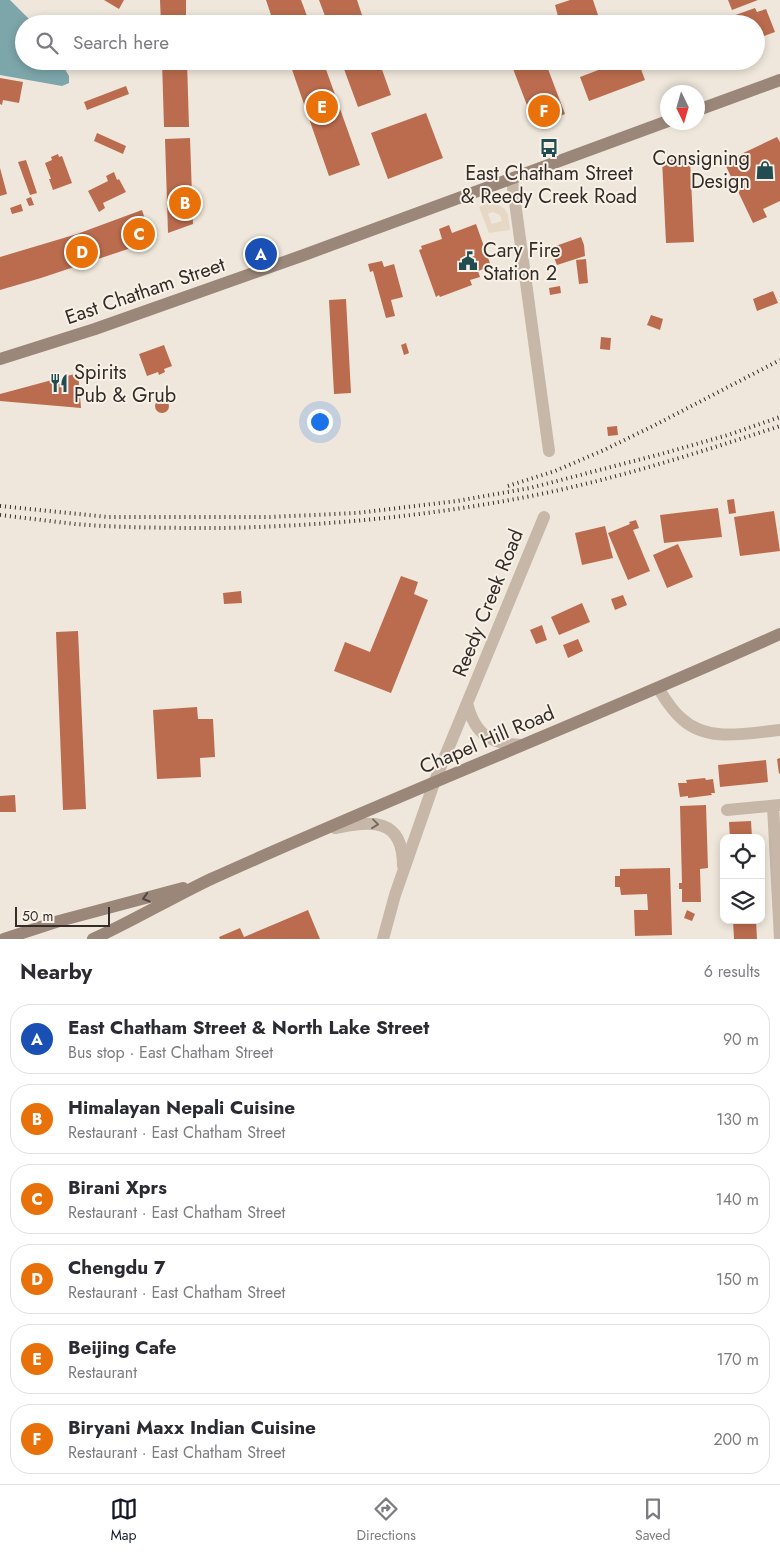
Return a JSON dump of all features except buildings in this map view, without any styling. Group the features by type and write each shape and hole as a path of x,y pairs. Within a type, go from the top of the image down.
{"main road":[{"path":"705,107 780,80"},
{"name":"East Chatham Street","path":"0,359 95,329 512,180 660,124"},
{"name":"Chapel Hill Road","path":"93,939 210,880 780,634"},
{"name":"Chapel Hill Road","path":"4,939 59,921 210,880"}],"street":[{"path":"512,180 549,451"},
{"name":"Reedy Creek Road","path":"383,939 403,872 434,783 544,517"},
{"path":"658,688 674,712 681,719 700,731 716,735 780,730"},
{"name":"Reedy Creek Road","path":"467,703 470,714 482,735 495,742 522,745"},
{"path":"727,810 777,805 780,939"},
{"name":"Reedy Creek Road","path":"327,829 372,823 383,825 394,833 398,840 402,853 403,872"}],"shaded area":[{"path":"490,202 505,209 508,215 510,230 489,233 479,207","holes":["493,212 500,215 502,221 492,224 488,214"]}],"water":[{"path":"0,0 10,0 25,15 15,15 15,70 65,70 69,76 69,83 62,86 0,75"}],"railway":[{"path":"508,486 555,471 604,450 780,360"},
{"path":"0,506 108,517 270,517 357,513 457,501 530,488 728,435 780,417"},
{"path":"0,515 75,524 222,528 300,525 377,519 493,503 594,482 688,456 780,426"}],"place":[{"name":"Beijing Cafe","path":"322,107"},
{"name":"Biryani Maxx Indian Cuisine","path":"544,111"},
{"name":"East Chatham Street & Reedy Creek Road","path":"549,148"},
{"name":"Consigning Design","path":"765,170"},
{"name":"Himalayan Nepali Cuisine","path":"185,203"},
{"name":"Birani Xprs","path":"139,234"},
{"name":"Chengdu 7","path":"82,252"},
{"name":"East Chatham Street & North Lake Street","path":"261,254"},
{"name":"Cary Fire Station 2","path":"468,261"},
{"name":"Spirits Pub & Grub","path":"59,383"}]}
